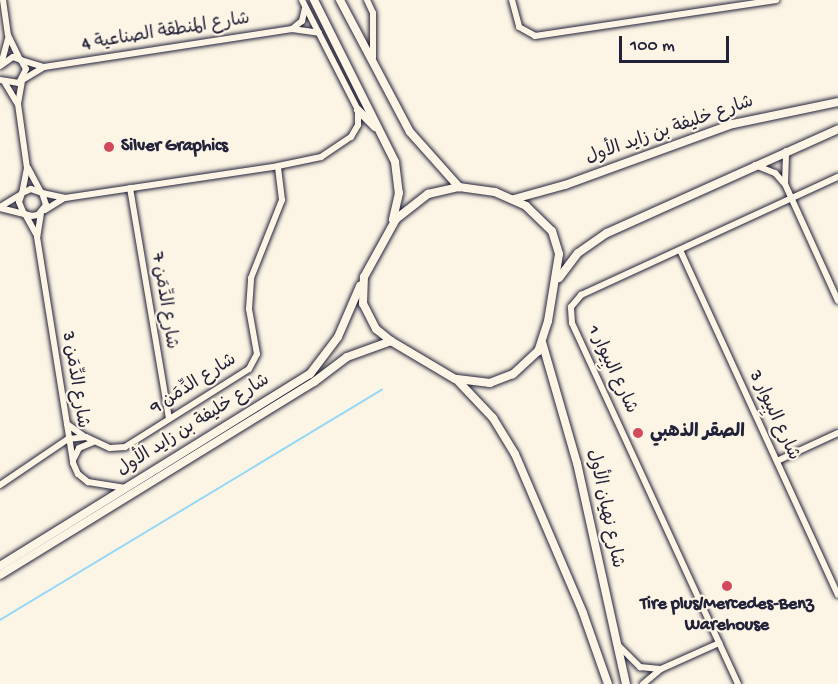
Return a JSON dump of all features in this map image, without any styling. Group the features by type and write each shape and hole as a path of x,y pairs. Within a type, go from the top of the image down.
{"main road":[{"path":"314,0 382,134 398,178 398,201 391,225 364,277 365,310 376,329 391,341 455,379 493,418 515,454 583,613 608,684"},
{"path":"340,0 410,132 459,187"},
{"name":"شارع خليفة بن زايد الأول","path":"514,199 566,185 733,124 838,102"},
{"path":"358,110 382,134"},
{"path":"555,289 566,265 590,243 754,164 838,129"},
{"path":"391,225 418,200 459,187 486,190 514,199 537,213 556,241 559,263 542,342 522,368 500,380 478,384 455,379"},
{"name":"شارع خليفة بن زايد الأول","path":"0,566 316,369 338,337 364,277"},
{"name":"شارع خليفة بن زايد الأول","path":"0,575 314,382 347,357 391,341"},
{"name":"شارع نهيان الأول","path":"542,342 578,463 626,684"}],"street":[{"path":"3,0 8,35 26,69 18,104 27,168 19,202 24,213"},
{"path":"367,0 373,13 373,65"},
{"path":"512,0 519,27 535,36 776,0"},
{"path":"292,29 304,18 304,3"},
{"path":"0,207 31,189 65,198 278,166 312,159 335,148 354,133 358,110 304,3"},
{"name":"شارع المنطقة الصناعية 4","path":"23,80 45,67 292,29 320,33"},
{"path":"1,64 8,35"},
{"path":"1,64 10,57 20,59"},
{"name":"شارع المنطقة الصناعية 4","path":"20,59 45,67"},
{"path":"2,80 12,85 23,80"},
{"path":"2,80 18,104"},
{"path":"785,184 786,150"},
{"path":"754,164 775,173 785,184 838,301"},
{"name":"شارع الدِّمَن 9","path":"66,423 86,437 110,448 125,447 245,372 255,360 249,289 257,257 282,200 278,166"},
{"path":"27,168 46,204 41,213"},
{"name":"شارع البِيوار 1","path":"738,684 570,317 571,307 581,295 838,177"},
{"name":"شارع الدِّمَن 7","path":"130,188 169,418"},
{"path":"0,207 24,213 41,213 65,198"},
{"name":"شارع الدِّمَن 3","path":"24,213 37,237"},
{"name":"شارع الدِّمَن 3","path":"41,213 37,237 72,463"},
{"name":"شارع البِيوار 3","path":"680,250 838,595"},
{"path":"777,461 838,433"},
{"path":"0,485 68,439 86,437"},
{"path":"94,441 79,448 72,463 78,474 88,482 127,488"},
{"path":"616,643 640,667 661,669"},
{"path":"643,684 661,669 719,643"}],"waterway":[{"path":"0,620 382,390"}],"place":[{"name":"Silver Graphics","path":"109,147"},
{"name":"الصقر الذهبي","path":"638,433"},
{"name":"Tire plus/Mercedes-Benz Warehouse","path":"727,586"}]}
